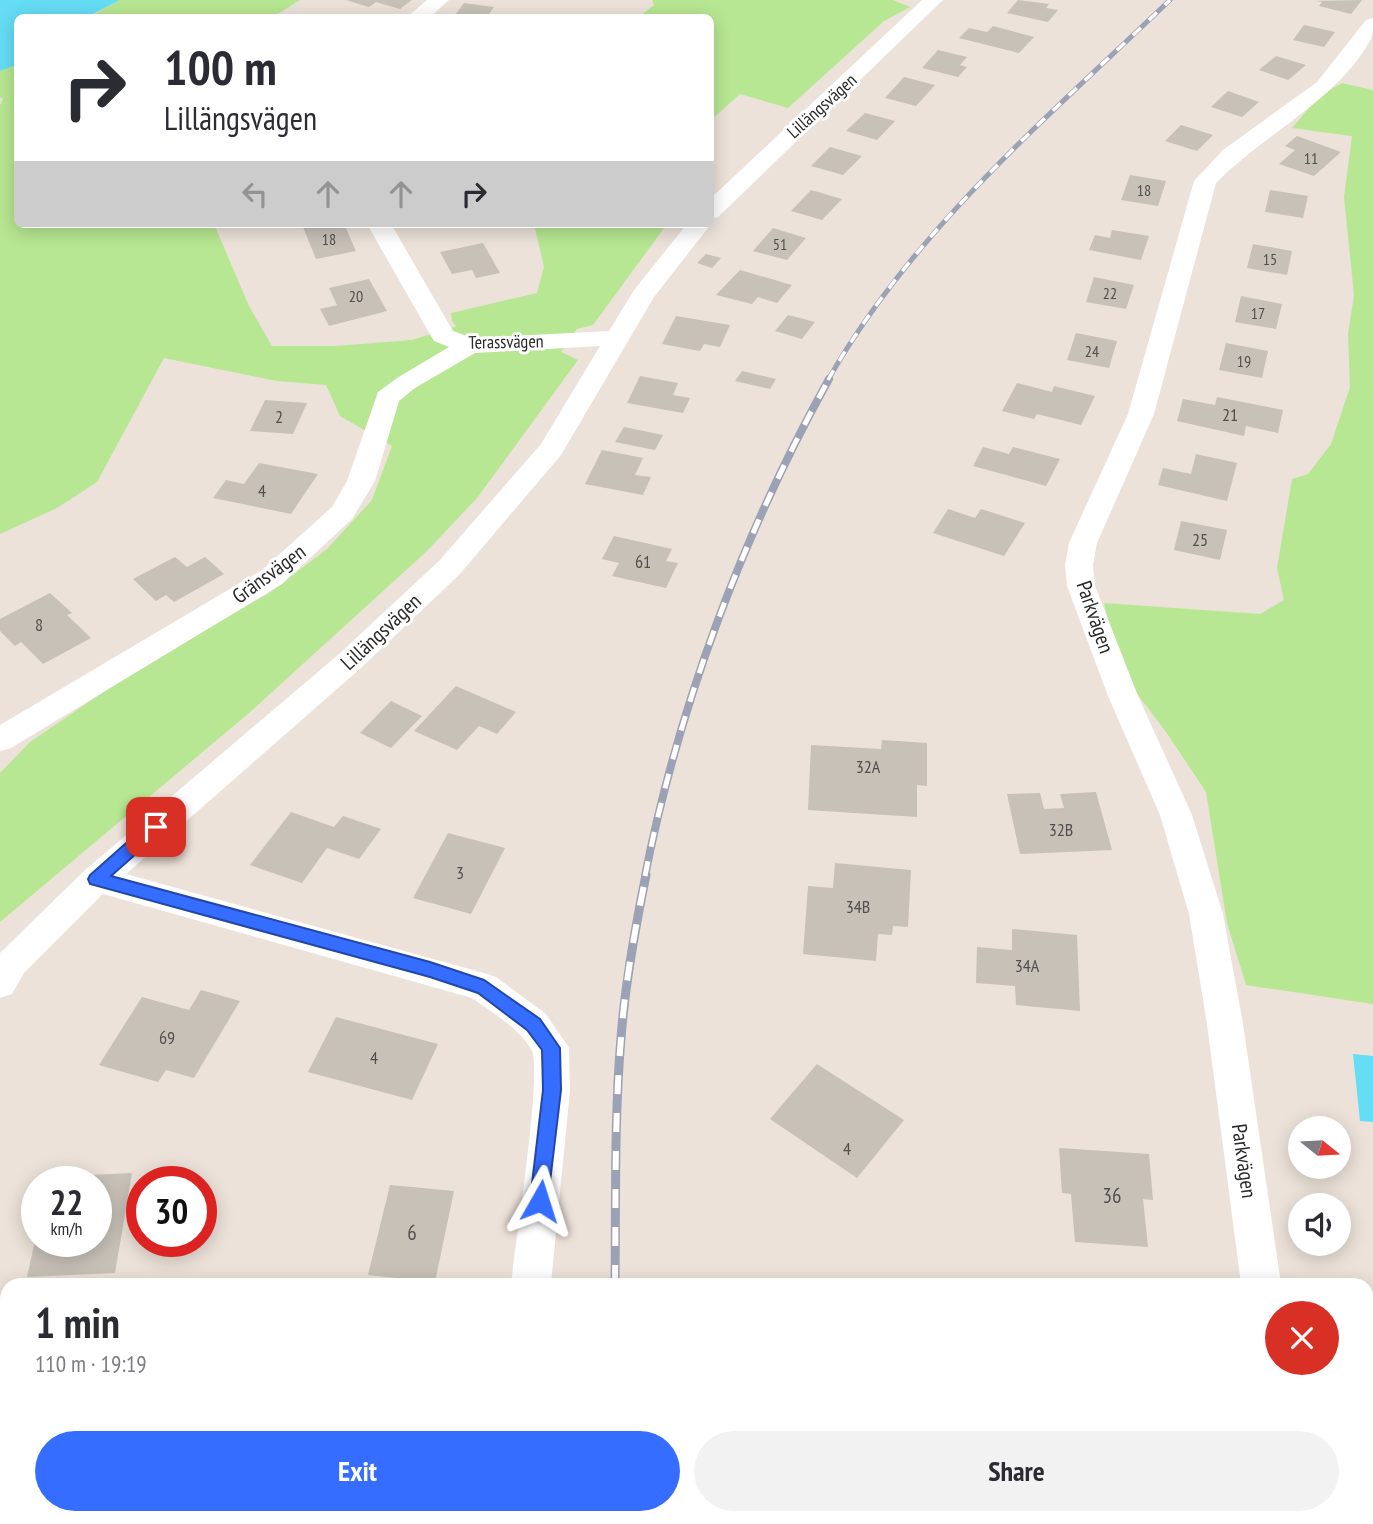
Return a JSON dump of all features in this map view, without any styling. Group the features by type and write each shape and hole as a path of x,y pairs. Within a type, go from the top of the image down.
{"street":[{"path":"421,14 439,0"},
{"name":"Lillängsvägen","path":"714,208 929,1"},
{"name":"Parkvägen","path":"1260,1278 1225,1024 1206,914 1176,815 1123,696 1081,586 1079,565 1083,543 1140,414 1205,181 1231,155 1324,86 1373,23"},
{"name":"Terassvägen","path":"381,228 443,336 469,346 616,338"},
{"name":"Lillängsvägen","path":"4,971 96,879 350,661 449,568 552,449 643,295 696,228"},
{"name":"Gränsvägen","path":"0,740 272,577 342,513 361,481 387,398 406,383 469,346"},
{"path":"96,879 484,987 533,1025 551,1048 552,1090 532,1278"}],"green space":[{"path":"120,0 300,0 278,14 94,14"},
{"path":"652,0 893,0 910,7 884,21 788,108 740,94 714,117 714,14 642,14 654,5"},
{"path":"14,66 14,228 216,228 249,306 272,346 336,346 412,340 456,326 451,313 537,293 544,267 535,228 664,228 593,325 577,329 561,352 578,360 477,498 427,551 249,713 0,922 0,773 30,742 127,676 269,593 327,549 372,500 392,446 340,416 326,385 277,381 164,358 97,482 57,508 0,534 0,105 3,99 0,97 0,71"},
{"path":"1342,83 1373,90 1373,1004 1246,985 1227,923 1206,792 1166,732 1120,671 1104,603 1260,614 1284,600 1277,568 1292,479 1308,474 1331,444 1350,387 1348,334 1354,295 1344,197 1352,136 1292,128 1319,96"}],"water":[{"path":"0,0 120,0 93,14 14,14 14,66 0,71"},
{"path":"1353,1054 1373,1056 1373,1122 1360,1121"}],"building":[{"path":"346,0 412,0 400,9 376,2 369,7"},
{"path":"1018,0 1049,4 1046,8 1058,10 1048,22 1007,13"},
{"path":"1362,0 1351,14 1319,6 1322,2 1316,1"},
{"path":"464,3 494,7 489,14 456,14"},
{"path":"1304,25 1335,32 1324,47 1293,40"},
{"path":"993,26 1034,37 1019,53 959,38 969,28 987,32"},
{"path":"938,50 967,57 960,65 967,67 958,77 922,68"},
{"path":"1276,56 1306,65 1288,80 1259,70"},
{"path":"904,77 935,85 916,106 885,98"},
{"path":"1228,91 1259,102 1242,117 1211,107"},
{"path":"865,113 895,121 877,140 846,131"},
{"path":"1181,125 1213,135 1197,151 1165,141"},
{"path":"1297,136 1341,152 1314,176 1279,164 1295,150 1285,146"},
{"path":"830,147 862,156 843,175 811,166"},
{"path":"1130,175 1166,181 1158,206 1121,200"},
{"path":"811,190 842,199 822,220 791,211"},
{"path":"1270,190 1308,196 1303,218 1265,212"},
{"path":"303,228 346,228 356,251 316,259"},
{"path":"773,228 806,238 787,260 753,251"},
{"path":"1112,230 1149,236 1141,260 1089,250 1095,235 1110,238"},
{"path":"483,243 500,273 476,278 472,270 452,274 440,252"},
{"path":"1253,244 1292,251 1287,275 1247,268"},
{"path":"706,254 721,258 712,268 697,263"},
{"path":"740,270 792,285 777,303 758,297 752,304 716,295"},
{"path":"1094,277 1134,285 1126,309 1086,302"},
{"path":"369,279 387,311 329,326 320,309 337,305 329,288"},
{"path":"1241,296 1282,304 1276,329 1235,322"},
{"path":"788,315 815,322 802,339 775,331"},
{"path":"676,316 730,325 720,347 704,344 700,351 662,344"},
{"path":"1076,333 1117,341 1109,368 1067,360"},
{"path":"1226,343 1268,351 1262,378 1219,370"},
{"path":"742,371 776,379 770,389 735,381"},
{"path":"640,376 678,383 673,395 690,398 683,413 627,403"},
{"path":"1017,383 1052,392 1054,386 1095,396 1081,425 1037,414 1034,419 1002,411"},
{"path":"1217,397 1283,410 1278,433 1246,426 1244,436 1177,421 1183,399 1215,405"},
{"path":"265,400 307,403 293,434 250,431"},
{"path":"624,427 663,435 655,450 615,442"},
{"path":"983,447 1009,454 1013,447 1060,459 1046,486 973,466"},
{"path":"602,450 643,458 635,475 651,477 643,495 585,484"},
{"path":"1196,454 1237,463 1227,501 1158,485 1163,468 1191,474"},
{"path":"259,463 318,474 291,514 213,498 226,480 244,484"},
{"path":"948,509 975,518 981,509 1025,523 1004,556 933,533"},
{"path":"1181,521 1227,530 1220,560 1174,550"},
{"path":"614,536 672,549 666,561 678,563 666,588 612,576 619,563 602,559"},
{"path":"175,557 187,567 205,557 224,574 174,602 166,595 156,601 133,579"},
{"path":"50,593 72,613 67,615 91,638 43,664 21,642 15,646 0,631 0,619"},
{"path":"456,686 516,712 497,734 479,726 457,750 414,731"},
{"path":"391,701 422,716 391,748 360,733"},
{"path":"882,740 927,743 927,786 917,785 917,817 808,810 811,745 881,749"},
{"path":"1096,792 1112,850 1020,854 1007,794 1040,793 1044,809 1064,808 1060,794"},
{"path":"291,812 334,827 343,816 381,829 359,859 327,848 302,883 250,865"},
{"path":"448,833 505,848 471,914 413,898"},
{"path":"835,863 911,870 908,927 893,926 892,935 878,934 876,961 803,954 808,886 833,888"},
{"path":"1012,929 1077,935 1080,1011 1016,1005 1015,986 976,983 977,947 1012,950"},
{"path":"201,990 240,1001 194,1078 166,1070 158,1082 99,1065 142,997 189,1010"},
{"path":"336,1017 438,1044 412,1100 308,1072"},
{"path":"817,1064 904,1120 857,1178 770,1119"},
{"path":"1059,1148 1149,1154 1153,1200 1143,1199 1148,1247 1075,1242 1071,1194 1062,1193"},
{"path":"126,1173 126,1208 115,1273 27,1277 31,1257 112,1257 112,1174"},
{"path":"390,1185 454,1191 436,1278 368,1275"}],"railway":[{"path":"828,380 862,325 941,225 1030,133 1170,0"},
{"path":"645,876 676,747 718,620 769,497 829,379"},
{"path":"615,1278 616,1130 621,1038 631,956 646,875"}],"route":[{"path":"156,827 96,879 484,987 533,1025 551,1048 552,1090 540,1201"}]}
